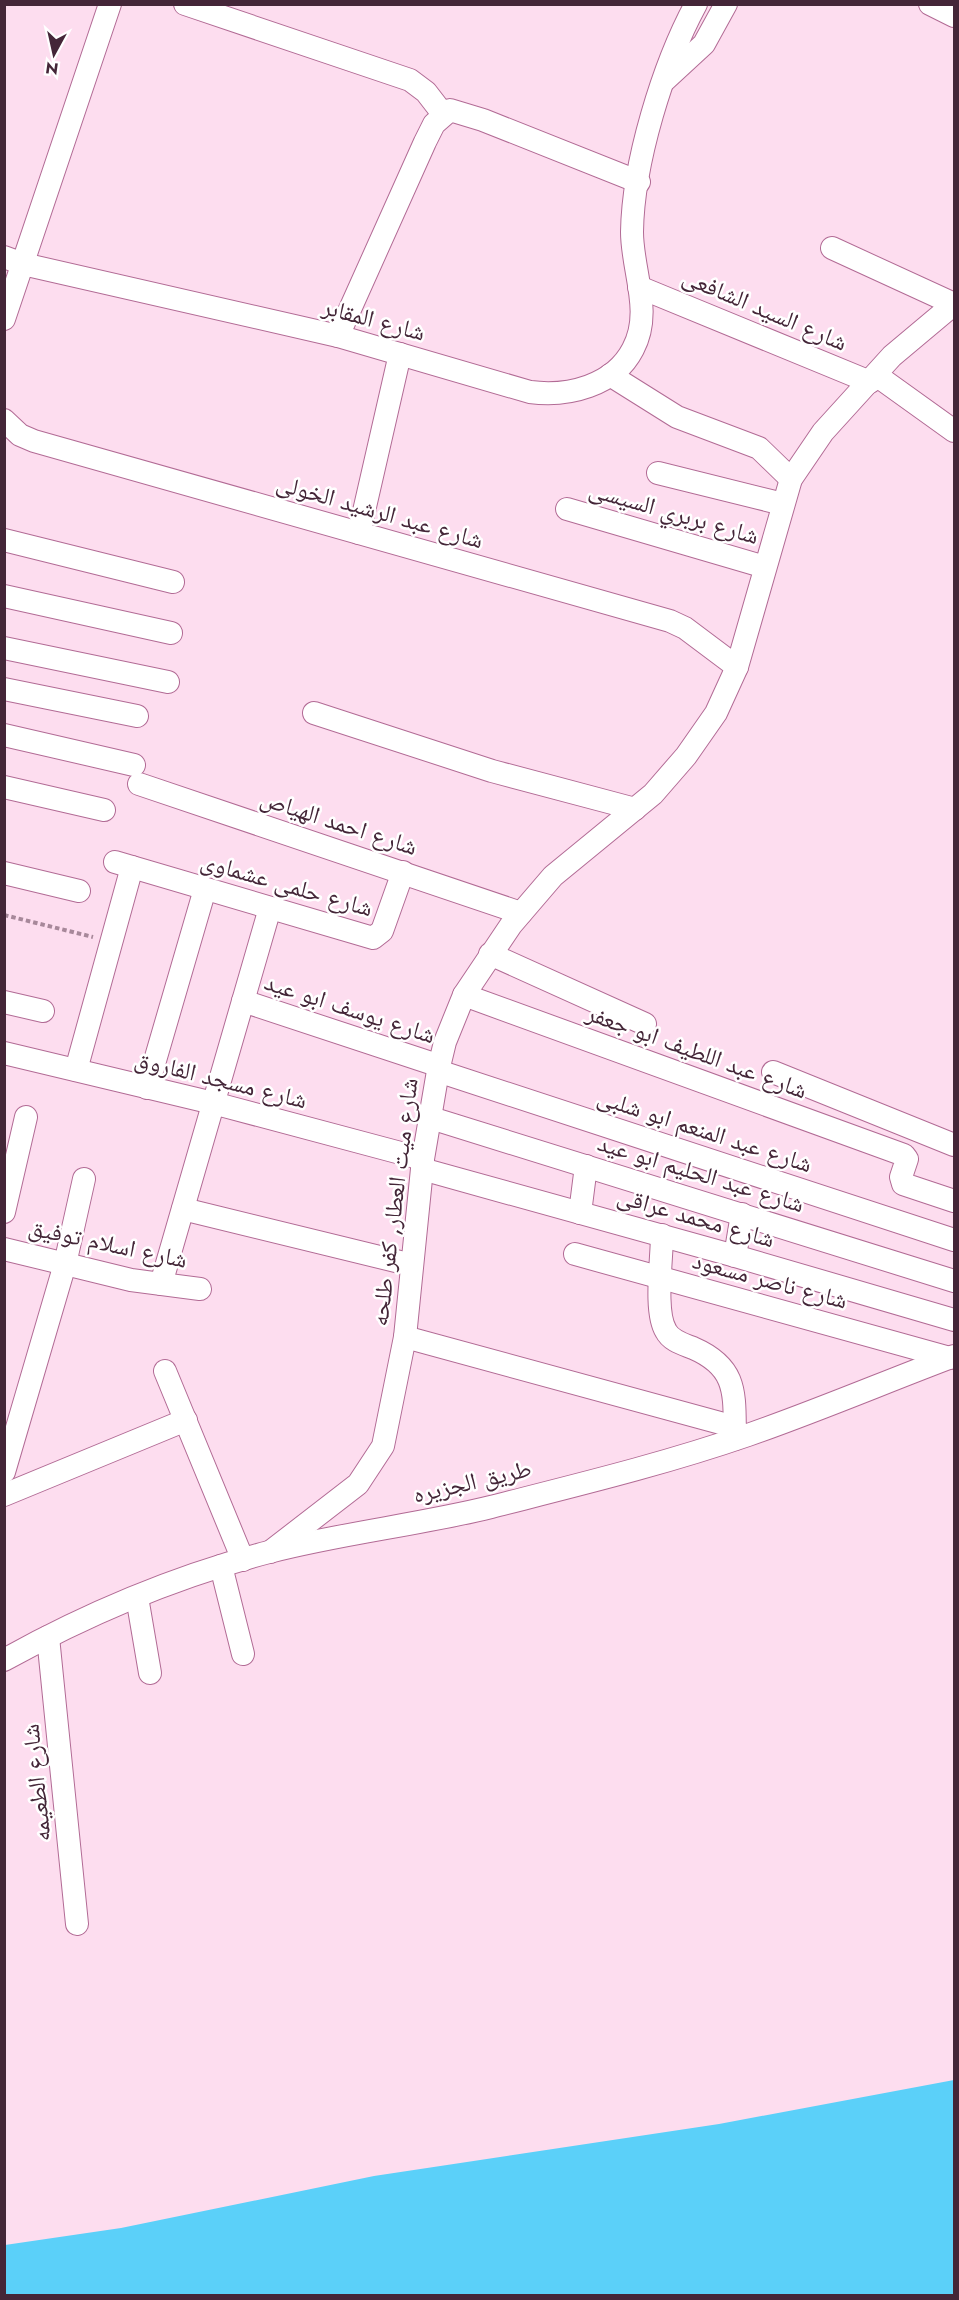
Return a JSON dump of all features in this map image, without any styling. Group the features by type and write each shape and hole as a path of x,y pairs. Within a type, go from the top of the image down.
{"street":[{"path":"4,319 14,260 110,4"},
{"path":"185,4 410,80 426,92 442,114"},
{"name":"شارع المقابر","path":"14,260 338,336 544,393 572,391 610,375 627,359 638,338 642,312 632,235 639,182 654,109 696,4"},
{"path":"664,81 704,44 726,4"},
{"path":"930,4 954,16"},
{"path":"338,336 424,142 442,114 450,110 463,112 639,182"},
{"path":"832,248 954,304"},
{"name":"شارع السيد الشافعى","path":"639,287 873,378 954,431"},
{"name":"شارع ميت العطار, كفر طلحه","path":"270,1552 352,1490 372,1466 383,1446 405,1337 422,1164 439,1069 445,1042 464,994 490,954 553,876 653,794 686,756 716,713 737,668 791,479 823,432 892,356 954,304"},
{"path":"359,533 400,354"},
{"path":"610,375 677,417 759,448 791,479"},
{"name":"شارع عبد الرشيد الخولى","path":"4,420 11,423 20,435 34,441 669,621 685,628 737,668"},
{"path":"658,473 783,504"},
{"name":"شارع بربري السيسى","path":"567,509 765,567"},
{"path":"4,540 173,582"},
{"path":"4,596 171,633"},
{"path":"4,648 168,682"},
{"path":"4,689 137,716"},
{"path":"314,713 492,771 634,809"},
{"name":"شارع احمد الهياص","path":"4,735 136,775 521,913"},
{"path":"4,787 104,810"},
{"name":"شارع حلمى عشماوى","path":"111,942 123,865 369,937 377,937 382,931 403,872"},
{"path":"4,873 79,891"},
{"path":"147,1088 205,889"},
{"path":"161,1284 270,908"},
{"path":"76,1070 111,942"},
{"path":"490,954 645,1024"},
{"name":"شارع عبد اللطيف ابو جعفر","path":"464,994 904,1155 907,1162 901,1177 903,1184 954,1201"},
{"name":"شارع يوسف ابو عيد","path":"243,1001 439,1069"},
{"path":"4,1002 43,1011"},
{"name":"شارع مسجد الفاروق","path":"4,1053 213,1103 422,1164"},
{"name":"شارع عبد المنعم ابو شلبى","path":"439,1069 954,1240"},
{"path":"773,1072 954,1145"},
{"path":"4,1212 26,1118"},
{"name":"شارع عبد الحليم ابو عيد","path":"431,1118 954,1281"},
{"name":"شارع محمد عراقى","path":"422,1164 580,1213 954,1320"},
{"path":"580,1213 586,1166"},
{"path":"4,1472 65,1264 84,1179"},
{"path":"183,1209 412,1265"},
{"path":"735,1256 742,1215"},
{"path":"405,1337 735,1433 733,1392 724,1369 712,1358 667,1334 662,1316 662,1235"},
{"name":"شارع اسلام توفيق","path":"4,1249 131,1280 200,1289"},
{"name":"شارع ناصر مسعود","path":"575,1254 952,1357"},
{"name":"طريق الجزيره","path":"4,1660 137,1597 221,1566 270,1552 488,1508 655,1464 735,1433 952,1357"},
{"path":"165,1371 243,1560"},
{"path":"4,1495 186,1420"},
{"path":"221,1566 243,1654"},
{"path":"137,1597 150,1673"},
{"name":"شارع الطعيمه","path":"48,1638 77,1924"}],"path":[{"path":"4,915 111,942"}],"water":[{"path":"954,2080 954,2295 5,2295 5,2245 121,2228 374,2176 719,2124"}]}
